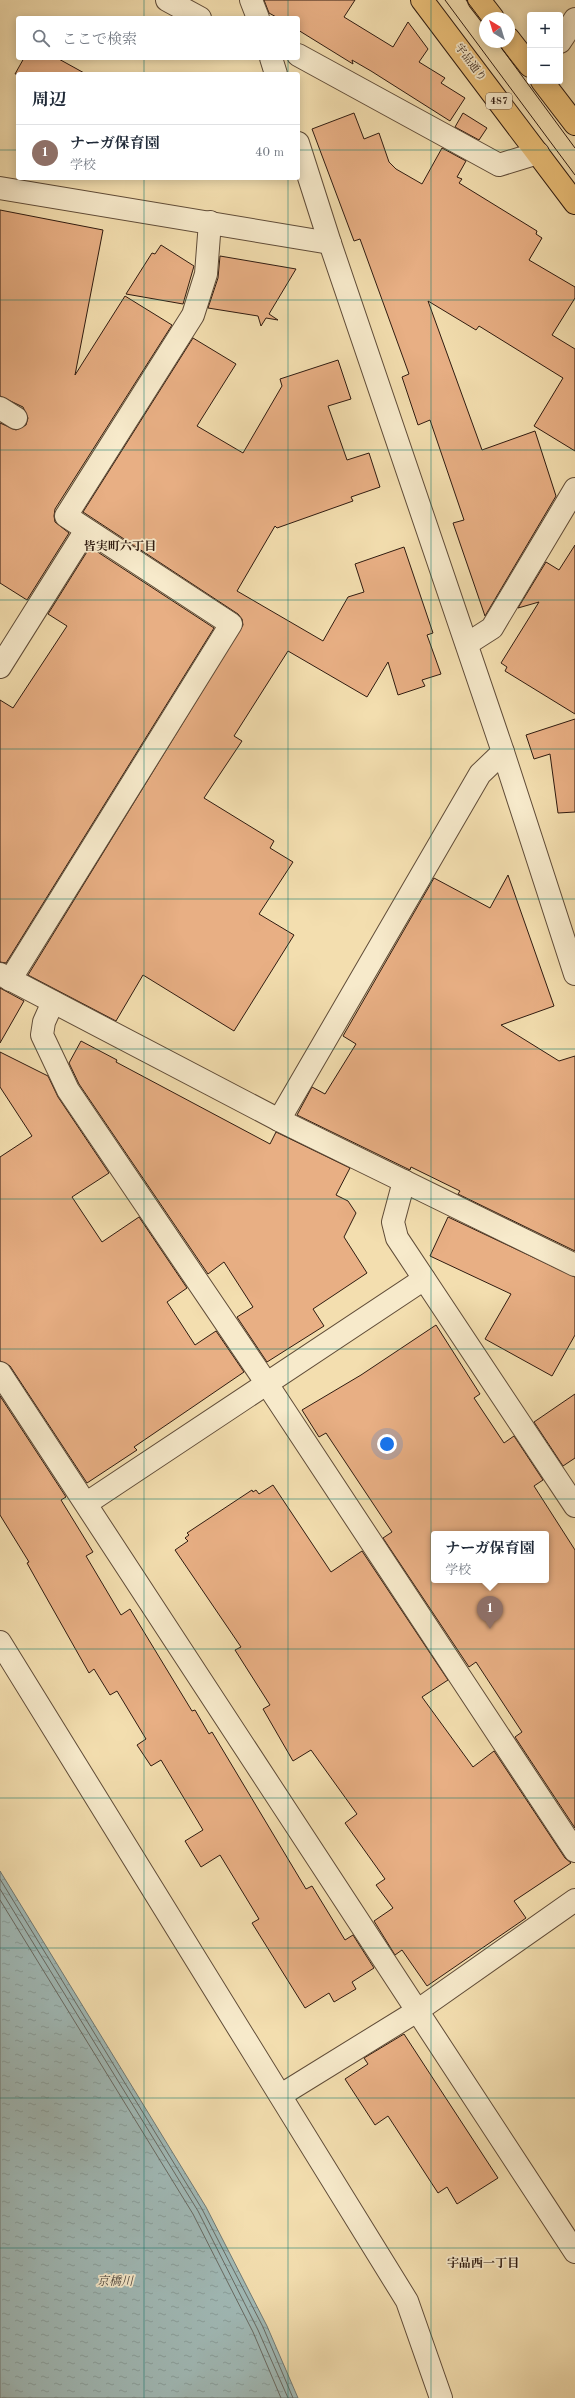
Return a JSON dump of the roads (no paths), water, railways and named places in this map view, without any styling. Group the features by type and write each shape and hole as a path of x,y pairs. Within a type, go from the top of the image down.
{"highway":[{"name":"宇品通り","path":"422,0 575,203"},
{"path":"479,0 488,12"},
{"path":"515,47 527,62"},
{"path":"544,84 575,124"}],"street":[{"path":"167,0 196,16"},
{"path":"251,0 257,16"},
{"path":"563,37 575,19"},
{"path":"300,56 499,165 538,153"},
{"path":"272,60 275,72"},
{"path":"300,149 330,243 503,752 575,974"},
{"path":"0,188 330,243"},
{"path":"210,222 206,274 193,315 66,516 231,624 5,977 279,1120 575,1265"},
{"path":"466,644 492,628 575,489"},
{"path":"0,666 86,530"},
{"path":"279,1120 480,774 503,752"},
{"path":"53,1002 44,1022 42,1035 68,1090 267,1384 575,1851"},
{"path":"404,1181 393,1222 396,1238 575,1506"},
{"path":"86,1503 424,1280"},
{"path":"0,1373 575,2252"},
{"path":"0,1642 407,2301 441,2398"},
{"path":"281,2095 417,2011 575,1900"}],"water":[{"name":"京橋川","path":"0,1871 206,2207 267,2326 298,2398 0,2398"}],"tram line":[{"path":"445,0 575,175"},
{"path":"466,0 479,17"},
{"path":"501,48 575,148"}],"place":[{"name":"ナーガ保育園","path":"490,1629"}],"district":[{"name":"皆実町六丁目","path":"120,547"},
{"name":"宇品西一丁目","path":"483,2264"}]}
